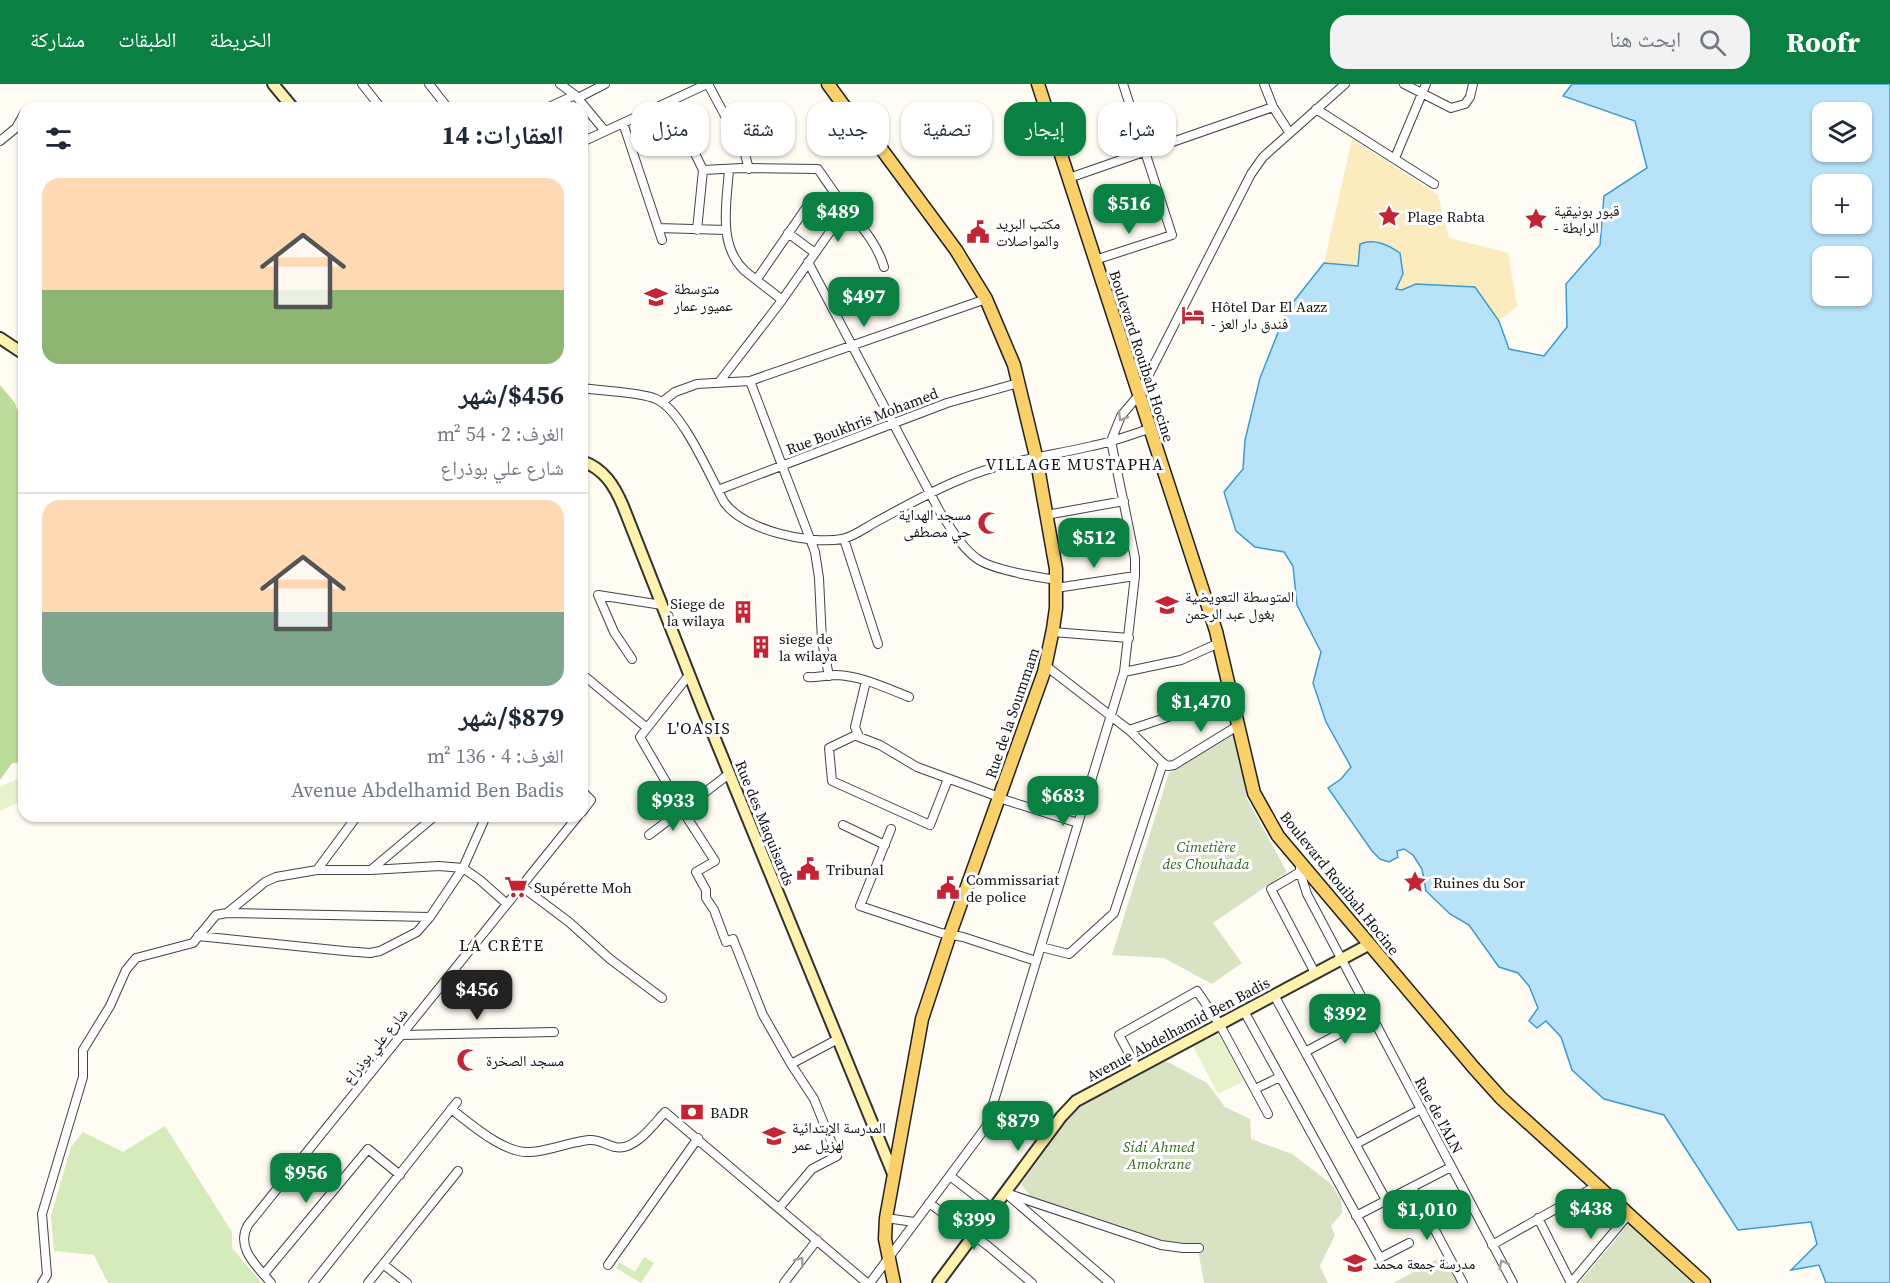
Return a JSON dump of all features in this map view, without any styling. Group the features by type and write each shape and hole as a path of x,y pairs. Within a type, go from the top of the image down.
{"main road":[{"path":"273,84 288,102"},
{"name":"Rue de la Soummam","path":"828,84 877,143 956,250 986,299 1001,333 1018,383 1036,456 1057,584 1053,632 1046,666 922,1019 886,1218 885,1239 894,1283"},
{"name":"Boulevard Rouibah Hocine","path":"1038,84 1219,643 1254,793 1278,836 1300,867 1370,944 1439,1028 1501,1098 1704,1283"},
{"path":"0,338 18,348"},
{"name":"Rue des Maquisards","path":"588,463 599,469 614,487 894,1176"},
{"name":"Avenue Abdelhamid Ben Badis","path":"938,1283 1061,1117 1076,1101 1370,944"}],"street":[{"path":"363,84 376,102"},
{"path":"429,84 443,102"},
{"path":"560,84 581,102"},
{"path":"563,102 605,84"},
{"path":"669,102 708,84 744,151 749,169"},
{"path":"1122,84 1128,102"},
{"path":"1264,84 1273,107 1289,132"},
{"path":"451,1109 494,1140 524,1152 590,1140 601,1141 616,1148 625,1147 639,1139 665,1112 868,1283 986,1127 1124,672 1135,558 1111,441 1121,417 1138,396 1251,174 1263,157 1289,132 1345,84"},
{"path":"1404,84 1444,106 1457,108 1467,101 1473,84"},
{"path":"1395,158 1426,84"},
{"path":"1176,141 1273,107"},
{"path":"1316,109 1434,184"},
{"path":"588,110 605,131"},
{"path":"588,139 631,119"},
{"path":"623,123 662,240"},
{"path":"0,141 18,124"},
{"path":"696,156 703,170 697,230"},
{"path":"1069,178 1133,156"},
{"path":"1095,260 1172,235 1146,156"},
{"path":"729,169 726,230 733,255 744,270 782,300"},
{"path":"703,170 818,169 846,209 861,223 880,254 884,267"},
{"path":"756,279 808,205"},
{"path":"720,381 782,300 846,209"},
{"path":"658,228 726,230"},
{"path":"788,233 815,253"},
{"path":"808,262 940,512 957,537 980,561 1057,584 1135,576"},
{"path":"662,402 675,392 703,382 750,381 986,299"},
{"path":"750,381 812,540 818,569 822,641 829,676"},
{"name":"Rue Boukhris Mohamed","path":"718,490 948,403 1018,383"},
{"path":"588,389 652,397 662,402 676,415 684,427 728,507 739,517 778,532 812,540 844,539 931,492 965,477 1036,456 1095,446 1149,429"},
{"path":"1046,515 1124,501"},
{"path":"844,539 878,644"},
{"path":"632,659 614,632 598,595 662,605"},
{"path":"1053,632 1129,638"},
{"path":"1124,672 1181,660 1219,643"},
{"path":"1046,666 1129,730 1168,766 1174,765 1239,724"},
{"path":"689,675 640,737 681,809 715,861 696,872 706,890 706,898 714,910 726,942 733,939 763,1015 814,1099 837,1156 812,1169 779,1208"},
{"path":"808,677 834,675 866,681 909,697"},
{"path":"588,679 647,728"},
{"path":"866,681 855,727 859,737 880,745 917,767 999,798 1078,823"},
{"path":"1129,730 1174,715 1230,684"},
{"path":"858,734 830,747 832,781 930,825 948,778"},
{"path":"1041,947 1069,954 1114,913 1163,763"},
{"path":"649,835 729,774"},
{"path":"317,870 353,822"},
{"path":"371,870 428,822"},
{"path":"198,936 374,952 417,932 462,868 483,822"},
{"name":"شارع علي بوذراع","path":"264,1275 246,1251 243,1240 250,1221 573,822"},
{"path":"843,825 885,845"},
{"path":"891,829 860,906 1036,961"},
{"path":"227,913 265,882 276,877 317,870 439,866 462,868 507,904"},
{"path":"1300,867 1271,890 1315,973"},
{"name":"Rue de l'ALN","path":"1300,867 1307,894 1513,1283"},
{"path":"521,886 557,912 610,958 662,998"},
{"path":"42,1283 47,1275 42,1214 83,1077 83,1050 110,1006 126,970 136,958 193,942 216,915 227,913 429,916"},
{"path":"1137,1068 1119,1035 1197,991 1220,1025 1268,1114"},
{"path":"1274,995 1386,1200"},
{"path":"1244,1011 1380,1258 1410,1243"},
{"path":"1305,1052 1372,1016"},
{"path":"401,1035 554,1032"},
{"path":"791,1064 837,1039"},
{"path":"1255,1089 1280,1077"},
{"path":"313,1283 457,1102"},
{"path":"1356,1144 1421,1109"},
{"path":"608,1265 698,1138"},
{"path":"271,1283 264,1275 368,1149 400,1174"},
{"path":"1356,1216 1451,1167"},
{"path":"368,1283 458,1171"},
{"path":"950,1176 994,1210"},
{"path":"1492,1245 1598,1185"},
{"path":"1412,1187 1463,1283"},
{"path":"1006,1193 1161,1245 1198,1248"},
{"path":"1006,1193 1110,1283"},
{"path":"929,1203 975,1236 1032,1283"},
{"path":"1538,1218 1571,1283 1629,1214"},
{"path":"886,1218 914,1222"},
{"path":"784,1283 817,1240"},
{"path":"383,1264 407,1283"}],"green space":[{"path":"0,385 15,403 18,412 18,762 12,763 0,780"},
{"name":"Cimetière des Chouhada","path":"1235,732 1247,799 1287,872 1213,923 1242,963 1212,984 1164,958 1112,955 1169,773"},
{"path":"18,779 18,803 0,811 0,787"},
{"path":"1219,1034 1244,1081 1218,1094 1193,1046"},
{"name":"Sidi Ahmed Amokrane","path":"1166,1061 1207,1083 1225,1107 1250,1119 1251,1139 1292,1154 1330,1183 1341,1199 1342,1213 1331,1226 1335,1235 1320,1266 1328,1283 1204,1283 1197,1244 1162,1241 1030,1196 1021,1184 1078,1106"},
{"path":"165,1126 232,1232 232,1248 262,1283 108,1283 94,1255 54,1251 51,1216 71,1147 83,1132 123,1152"},
{"path":"1629,1224 1692,1283 1579,1283"},
{"path":"1443,1256 1457,1283 1393,1283"},
{"path":"644,1257 654,1263 641,1283 616,1268 619,1262 635,1272"}],"sand":[{"name":"Plage Rabta","path":"1352,139 1438,195 1449,238 1508,253 1517,306 1499,321 1475,287 1416,284 1402,290 1396,289 1360,244 1358,266 1324,263"}],"water":[{"path":"1572,84 1890,84 1890,1283 1826,1283 1819,1265 1791,1270 1817,1244 1811,1222 1738,1230 1664,1115 1604,1099 1572,1070 1561,1037 1546,1021 1537,1028 1529,1021 1538,1008 1529,986 1518,973 1499,967 1469,925 1450,914 1426,891 1422,869 1413,855 1404,849 1397,851 1398,857 1389,862 1380,859 1372,851 1328,788 1341,779 1351,767 1326,722 1313,683 1321,652 1297,605 1293,566 1284,552 1255,547 1236,531 1224,492 1243,469 1245,440 1260,378 1287,310 1324,263 1358,266 1360,244 1376,242 1400,253 1403,274 1396,289 1402,290 1416,284 1475,287 1499,321 1509,349 1544,356 1567,327 1566,284 1600,245 1604,196 1647,168 1635,121 1563,96"}],"place":[{"name":"Plage Rabta","path":"1389,216"},
{"name":"قبور بونيقية - الرابطة","path":"1536,219"},
{"name":"مكتب البريد والمواصلات","path":"978,232"},
{"name":"متوسطة عميور عمار","path":"656,297"},
{"name":"Hôtel Dar El Aazz - فندق دار العز","path":"1193,315"},
{"name":"مسجد الهداية حي مصطفى","path":"989,523"},
{"name":"المتوسطة التعويضية بغول عبد الرحمن","path":"1167,605"},
{"name":"Siege de la wilaya","path":"743,612"},
{"name":"siege de la wilaya","path":"761,647"},
{"name":"Tribunal","path":"808,869"},
{"name":"Ruines du Sor","path":"1415,882"},
{"name":"Supérette Moh","path":"516,887"},
{"name":"Commissariat de police","path":"948,888"},
{"name":"مسجد الصخرة","path":"468,1060"},
{"name":"BADR","path":"692,1112"},
{"name":"المدرسة الإبتدائية لهزيل عمر","path":"774,1136"},
{"name":"مدرسة جمعة محمد","path":"1355,1263"}],"district":[{"name":"VILLAGE MUSTAPHA","path":"1075,464"},
{"name":"L'OASIS","path":"699,728"},
{"name":"LA CRÊTE","path":"502,945"}]}
